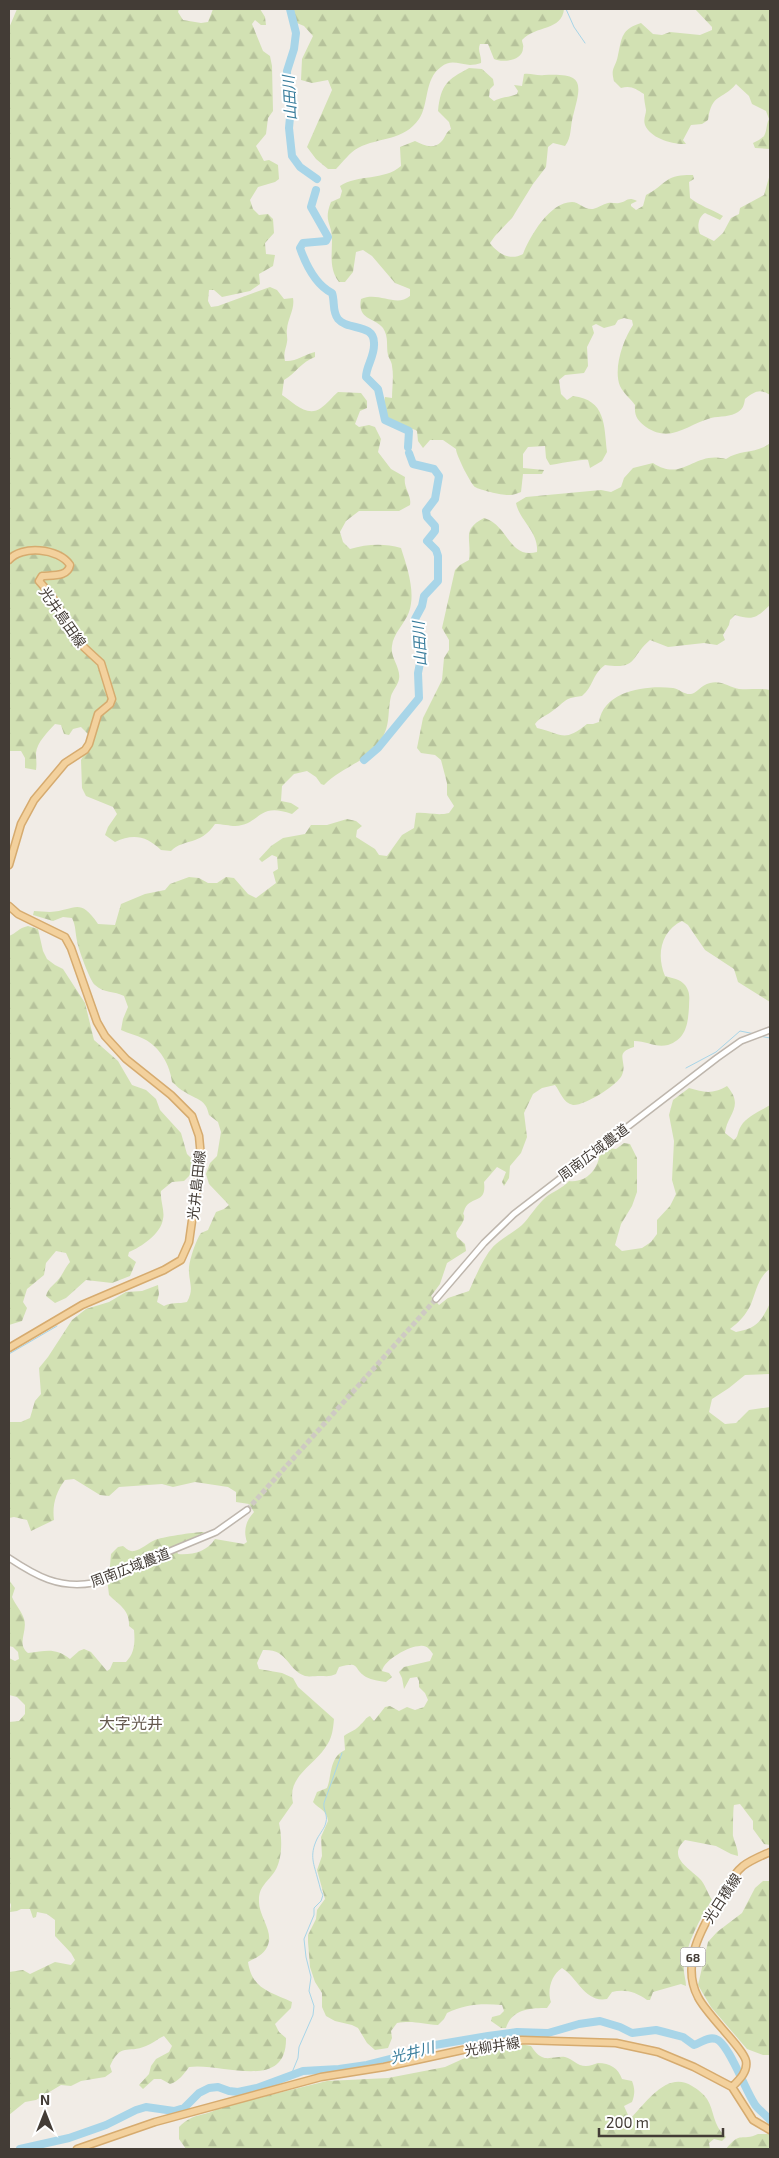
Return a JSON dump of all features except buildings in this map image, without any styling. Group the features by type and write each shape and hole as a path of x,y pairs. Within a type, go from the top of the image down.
{"main road":[{"name":"光井島田線","path":"9,560 21,552 39,551 53,553 67,561 70,565 63,574 42,576 39,581 52,596 75,639 102,663 112,694 110,704 98,714 89,744 85,750 65,763 34,800 21,824 9,865"},
{"name":"光井島田線","path":"9,906 18,914 65,937 72,948 97,1022 105,1036 126,1058 171,1094 192,1116 200,1136 201,1157 190,1242 181,1260 164,1270 82,1305 9,1348"},
{"name":"光日積線","path":"732,2087 742,2077 746,2062 744,2056 703,2006 694,1986 691,1966 696,1943 703,1928 735,1874 750,1862 770,1852"},
{"name":"光柳井線","path":"77,2149 155,2122 314,2079 384,2067 506,2041 604,2042 643,2048 678,2059 732,2087"},
{"path":"732,2087 753,2120 770,2130"}],"street":[{"name":"周南広域農道","path":"436,1298 494,1233 550,1184 741,1041 770,1030"},
{"name":"周南広域農道","path":"9,1558 38,1576 53,1582 80,1586 93,1583 204,1538 228,1525 248,1510"}],"green space":[{"path":"17,9 179,9 178,12 183,20 201,23 208,22 213,9 260,9 265,17 266,25 261,25 255,20 252,24 263,51 270,56 273,111 268,118 266,134 256,146 264,161 269,160 278,165 279,179 258,187 250,200 253,209 259,215 268,214 273,219 274,233 265,243 266,254 275,255 273,266 259,274 260,284 250,291 222,297 214,290 209,290 208,301 211,307 218,306 270,287 277,290 284,299 293,298 284,353 285,361 315,352 315,357 284,380 282,395 300,408 316,411 338,392 361,393 367,401 367,408 360,411 355,424 359,427 369,425 375,427 381,439 378,452 391,469 405,477 405,485 410,498 410,505 399,511 359,511 346,521 340,532 343,542 350,549 376,545 401,548 410,580 412,596 409,612 392,646 399,679 391,696 388,724 376,748 338,773 324,785 307,771 294,774 282,786 281,801 291,803 299,808 292,814 272,810 243,825 215,824 204,836 181,844 171,851 161,850 156,845 140,837 128,837 115,842 105,835 117,814 113,807 86,796 82,788 81,760 93,739 81,727 73,729 69,735 64,734 61,725 55,724 38,745 36,770 25,768 25,758 21,751 9,751 9,28"},
{"path":"292,9 564,9 559,21 554,25 534,32 522,40 523,46 520,56 512,60 502,61 494,59 488,44 480,44 481,63 470,65 448,63 441,67 432,78 422,113 413,126 399,135 358,148 336,169 328,169 316,159 307,147 332,90 328,80 312,83 301,80 302,59 313,36 304,26 297,23"},
{"path":"695,9 770,9 770,149 755,148 753,143 765,134 769,119 766,111 752,104 749,96 736,84 715,101 708,120 702,124 691,125 683,140 686,144 681,144 662,140 652,134 644,123 646,110 644,94 631,87 621,88 614,81 613,70 626,31 634,25 641,23 653,34 662,35 670,32 700,35 712,30 712,27"},
{"path":"469,68 482,69 493,79 494,85 490,89 489,97 494,101 517,94 518,91 514,85 522,86 524,74 567,76 577,82 578,95 567,143 565,146 553,143 548,147 546,167 512,218 490,243 505,255 513,257 523,254 542,221 564,203 575,202 593,209 608,203 619,203 631,199 637,201 631,204 636,210 643,206 646,195 669,179 684,175 693,175 694,179 689,182 690,198 723,216 720,220 705,213 698,225 700,234 714,241 723,233 731,218 739,214 740,208 764,195 770,174 770,395 760,391 754,393 745,399 740,411 729,416 711,418 671,433 655,432 646,427 637,418 635,405 621,389 618,379 620,355 633,325 632,320 624,318 618,320 615,325 604,328 596,324 592,326 594,333 587,347 588,366 584,373 565,375 559,380 561,394 567,400 573,396 584,398 597,408 604,423 607,452 602,461 590,468 588,460 550,465 546,458 545,446 528,447 523,454 523,468 544,470 542,474 523,474 521,492 513,495 492,492 473,485 456,449 443,440 430,440 423,448 418,441 417,431 399,426 390,421 384,409 385,397 392,398 393,378 392,365 387,352 386,335 379,324 361,311 361,299 374,297 393,300 405,299 410,296 410,289 395,283 372,256 363,250 356,252 353,272 345,282 339,282 332,267 332,234 328,218 329,209 331,202 340,198 342,191 340,186 347,182 387,174 401,166 400,147 415,141 431,146 441,142 451,129 449,122 438,111 443,89 450,80"},
{"path":"770,443 770,605 755,617 747,618 735,615 730,620 723,635 725,640 717,645 704,643 668,647 650,640 628,664 623,666 605,665 597,673 582,696 567,700 540,718 535,724 537,728 558,734 567,735 573,733 587,724 599,722 603,711 618,696 639,689 663,687 691,694 701,687 714,682 739,689 770,690 770,1002 738,982 734,969 705,950 688,925 682,921 675,925 669,931 662,944 661,960 665,976 681,981 688,991 688,1019 682,1035 674,1042 663,1046 634,1041 634,1047 624,1052 623,1070 619,1079 608,1089 585,1102 570,1104 564,1099 555,1085 542,1088 533,1094 524,1113 527,1137 521,1153 510,1166 509,1178 504,1186 502,1182 506,1172 497,1167 484,1182 481,1197 467,1206 463,1213 463,1221 456,1233 457,1237 465,1244 466,1251 447,1263 440,1284 431,1296 439,1305 448,1298 469,1291 484,1259 496,1244 522,1225 548,1196 569,1181 581,1180 590,1174 597,1164 600,1153 608,1148 616,1149 624,1143 630,1144 637,1158 637,1192 632,1206 621,1224 615,1245 622,1251 642,1248 651,1242 657,1234 657,1220 670,1206 676,1194 672,1180 674,1141 669,1115 673,1100 689,1088 709,1092 727,1086 735,1100 735,1105 725,1133 734,1140 747,1119 770,1105 770,1269 760,1280 747,1312 730,1329 736,1332 754,1326 764,1315 770,1303 770,1374 745,1375 712,1399 709,1412 725,1424 736,1423 749,1410 770,1407 770,1845 764,1844 753,1829 753,1821 740,1804 734,1805 733,1810 733,1836 738,1856 716,1846 685,1840 680,1846 678,1852 681,1861 702,1881 712,1900 698,1923 688,1949 684,1969 686,1986 681,1984 653,1992 650,2000 626,1991 612,1992 607,1999 599,1999 587,1994 568,1972 562,1968 555,1975 551,1984 549,1993 551,2002 547,2008 528,2009 517,2013 506,2028 501,2028 491,2021 492,2017 500,2015 504,2011 502,2005 481,2004 467,2006 447,2013 438,2025 413,2022 397,2023 391,2031 392,2038 388,2048 375,2050 367,2043 358,2028 335,2021 326,2016 322,2007 322,1993 315,1982 310,1967 308,1935 316,1919 317,1910 325,1899 317,1870 322,1856 321,1837 328,1821 324,1812 313,1802 317,1792 327,1788 336,1757 345,1750 344,1736 357,1728 370,1716 374,1721 385,1707 390,1706 399,1711 407,1707 415,1710 424,1707 428,1700 425,1693 419,1687 417,1677 410,1678 404,1689 399,1672 404,1667 430,1661 433,1654 428,1648 422,1646 410,1648 398,1654 387,1662 382,1671 389,1673 392,1677 386,1682 366,1677 354,1665 339,1667 336,1674 332,1676 305,1676 294,1669 283,1656 263,1650 257,1663 259,1669 282,1673 293,1678 298,1687 334,1719 333,1731 329,1741 320,1755 297,1779 292,1794 293,1803 279,1823 281,1854 278,1866 259,1895 260,1910 268,1931 269,1941 264,1952 248,1962 253,1978 258,1984 269,1992 292,2002 291,2008 275,2024 279,2032 286,2038 283,2055 276,2065 264,2070 250,2071 189,2067 173,2083 170,2084 161,2079 154,2079 143,2089 139,2085 149,2074 151,2066 156,2059 169,2052 172,2046 164,2036 146,2046 121,2051 110,2066 112,2072 105,2077 81,2081 71,2086 61,2085 36,2100 25,2102 9,2115 9,1972 23,1970 30,1974 55,1962 71,1965 75,1960 55,1936 55,1920 47,1914 37,1912 36,1917 33,1918 30,1909 10,1912 9,1722 19,1721 25,1714 25,1705 17,1697 9,1695 9,1658 15,1661 19,1659 18,1652 9,1646 9,1580 15,1588 12,1597 24,1619 23,1646 28,1653 55,1651 70,1659 84,1649 91,1652 107,1671 113,1662 126,1662 134,1647 134,1630 129,1626 128,1616 109,1595 106,1570 110,1566 111,1554 118,1547 123,1546 134,1551 158,1539 202,1532 205,1532 175,1546 178,1554 199,1552 208,1547 215,1539 244,1544 247,1542 246,1526 254,1512 249,1504 236,1502 236,1492 228,1487 195,1482 173,1487 162,1484 119,1487 109,1496 100,1495 74,1479 65,1480 59,1489 54,1504 54,1520 31,1531 27,1520 14,1517 9,1518 9,1422 21,1422 30,1418 35,1401 41,1394 39,1368 72,1320 86,1309 109,1302 126,1292 142,1291 158,1285 159,1294 157,1302 164,1306 187,1302 191,1293 190,1263 197,1240 201,1233 208,1230 216,1212 229,1205 209,1184 206,1174 210,1163 217,1156 221,1132 218,1122 209,1115 206,1106 200,1100 181,1090 172,1082 169,1069 163,1057 150,1042 121,1030 128,1007 124,996 98,988 93,982 87,971 77,941 72,918 63,917 53,921 33,915 34,911 50,912 76,907 86,910 98,924 115,925 121,904 145,894 165,890 170,884 189,877 199,878 208,883 217,883 226,877 234,878 248,894 256,898 276,883 273,872 278,869 277,857 272,855 262,862 259,859 271,846 283,838 305,834 311,825 327,825 347,819 356,821 362,826 357,830 356,837 375,849 379,855 387,856 402,835 414,828 416,813 445,814 449,813 454,806 447,795 447,783 441,760 435,755 421,753 417,748 423,718 442,680 444,658 449,650 449,640 442,628 455,570 469,560 469,535 472,527 484,518 499,527 520,551 527,553 537,552 535,538 516,503 526,497 601,490 611,492 621,487 624,478 633,468 653,463 673,470 705,459 715,457 726,459 737,454 760,449"},
{"path":"28,926 38,929 43,951 47,959 63,969 85,1003 94,1040 118,1061 132,1085 146,1090 156,1099 160,1110 181,1133 187,1154 195,1162 193,1172 184,1181 172,1182 161,1191 163,1216 161,1225 155,1235 129,1252 128,1256 136,1262 130,1276 112,1283 86,1280 66,1298 55,1303 46,1296 47,1293 70,1262 66,1253 56,1251 46,1263 44,1275 27,1289 23,1302 27,1308 22,1321 9,1325 9,936"},
{"path":"763,1881 770,1881 770,2055 763,2055 747,2049 711,2007 698,1985 708,1942 717,1932 742,1913 755,1888"},
{"path":"520,2044 531,2046 537,2054 544,2058 565,2057 583,2066 598,2063 613,2067 622,2079 632,2081 634,2087 633,2099 632,2102 624,2106 628,2115 632,2117 652,2096 667,2085 683,2082 692,2086 707,2099 718,2127 726,2137 722,2141 714,2139 709,2143 710,2149 186,2149 179,2139 179,2127 185,2122 221,2107 327,2081 388,2078 445,2067 487,2048"},
{"path":"770,2134 770,2149 726,2149 738,2138"}],"waterway":[{"name":"山田川","path":"290,9 296,33 294,49 287,71 287,99 291,107 289,128 292,156 300,167 317,179"},
{"path":"566,9 574,27 585,43"},
{"name":"山田川","path":"316,190 311,207 328,237 326,241 303,243 300,248 316,280 332,293 335,313 338,319 342,323 370,332 373,337 374,348 366,377 378,389 385,420 409,431 408,447"},
{"name":"山田川","path":"364,760 378,748 419,698 418,673 421,658 415,619 422,606 424,596 438,581 438,556 436,550 427,541 435,531 435,526 427,517 426,511 435,499 439,476 434,469 413,464 409,453"},
{"path":"686,1068 716,1052 740,1031 755,1034"},
{"path":"759,1036 770,1038"},
{"path":"9,1354 57,1326"},
{"path":"291,2075 298,2058 299,2047 313,2015 314,2006 309,1991 311,1977 304,1939 314,1915 314,1908 321,1901 323,1895 314,1864 313,1850 324,1828 326,1817 324,1803 342,1753"},
{"name":"光井川","path":"20,2149 69,2138 106,2125 146,2107 174,2111 184,2108 199,2093 209,2088 218,2087 238,2092 257,2088 303,2071 367,2065 418,2052 429,2046 517,2032 548,2033 579,2024 600,2021 632,2033 656,2030 664,2032 683,2037 694,2045 707,2039 716,2039 721,2042 732,2059 752,2100 770,2120"}],"tunnel":[{"path":"247,1510 436,1299"}],"district":[{"name":"大字光井","path":"131,1722"}]}
